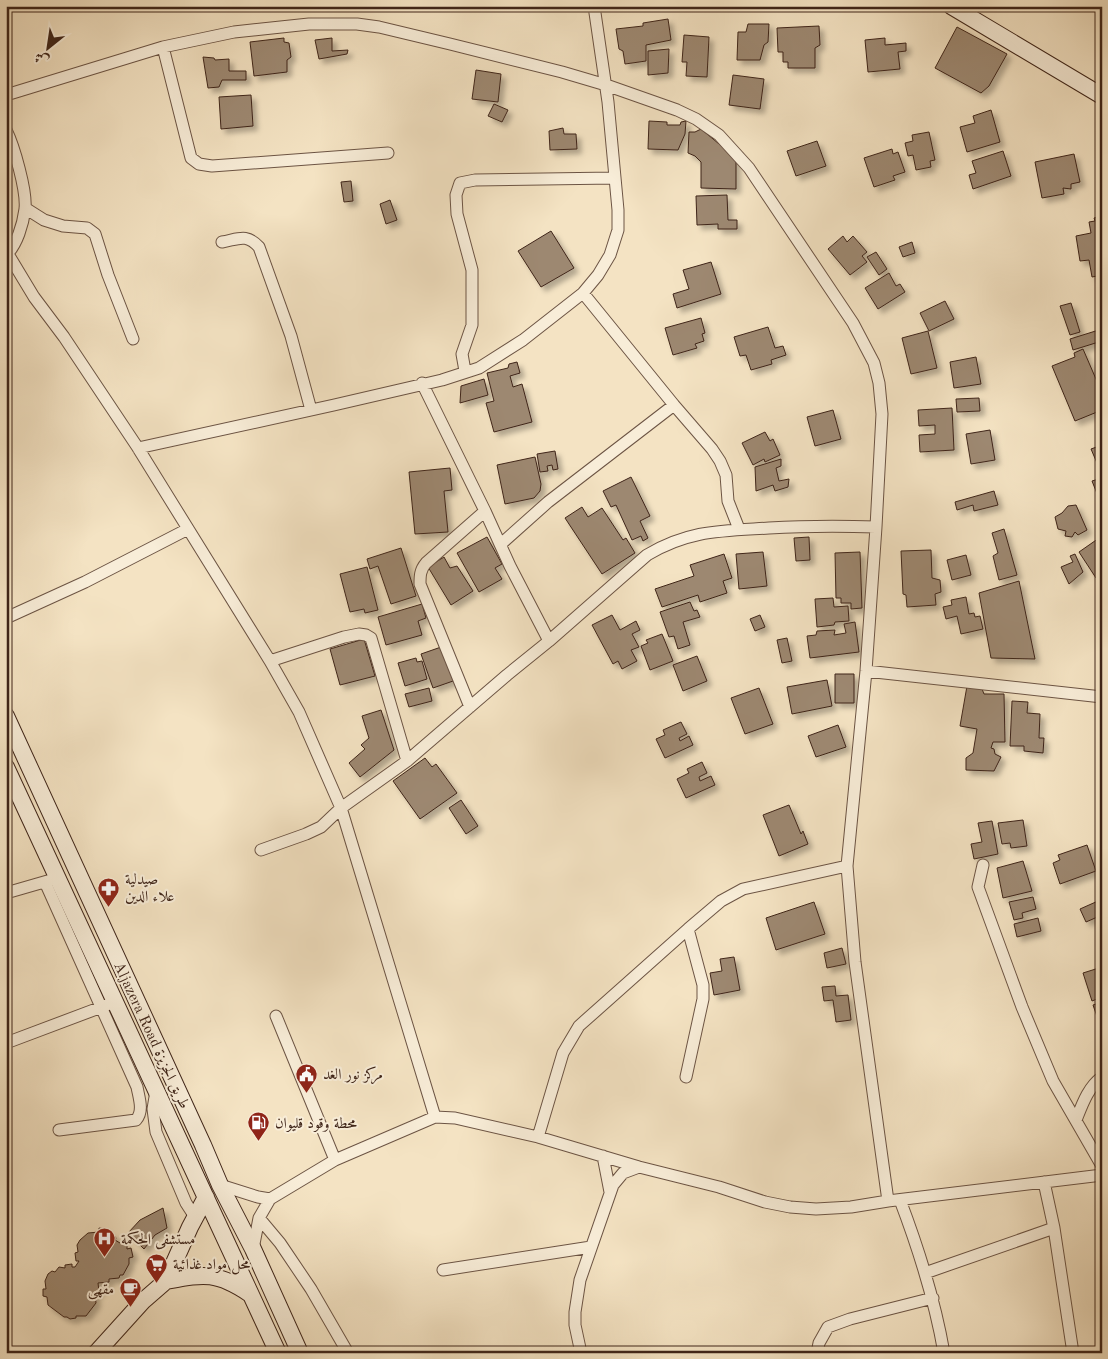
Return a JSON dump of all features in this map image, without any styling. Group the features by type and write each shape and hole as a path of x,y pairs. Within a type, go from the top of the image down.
{"main road":[{"path":"951,6 1102,96"},
{"name":"Aljazera Road طريق الجزيزة","path":"6,716 220,1185 253,1249 300,1353"},
{"name":"Aljazera Road طريق الجزيزة","path":"6,767 51,880 139,1073 156,1090 278,1353"},
{"path":"96,1353 143,1301 166,1281 206,1197"},
{"path":"166,1281 196,1275 213,1276 239,1286 250,1294"}],"street":[{"path":"138,448 442,380 488,363 523,340 583,293 598,275 610,255 618,230 618,210 606,85 594,6"},
{"path":"6,95 163,47 234,32 309,24 357,24 379,27 450,44 606,85 676,110 696,119 719,135 749,168 854,323 874,363 879,383 882,414 876,527 866,671 847,866 855,962 888,1202"},
{"path":"163,47 191,158 199,164 212,166 388,153"},
{"path":"6,130 18,167 24,193 25,208 19,234 7,254 34,297 64,337 138,448 270,661 299,712 341,808 435,1117"},
{"path":"466,371 462,354 472,325 472,270 457,214 456,195 460,183 475,180 614,178"},
{"path":"25,208 44,220 63,226 87,228 95,234 132,340"},
{"path":"222,242 249,238 259,247 291,336 311,410"},
{"path":"583,293 674,405 703,437 720,462 726,475 728,501 740,529"},
{"path":"422,383 510,566 549,641"},
{"path":"501,544 548,502 674,405"},
{"path":"470,706 420,584 420,577 421,569 426,563 485,511"},
{"path":"261,850 321,827 341,808 407,761 647,555 663,546 699,533 740,529 824,526 876,527"},
{"path":"6,618 85,582 188,529"},
{"path":"270,661 344,637 359,634 371,638 407,761"},
{"path":"866,671 1102,697"},
{"path":"983,865 978,887 1022,1008 1053,1080 1102,1166"},
{"path":"538,1137 563,1053 579,1026 688,929 722,901 743,889 847,866"},
{"path":"6,893 51,880"},
{"path":"686,1077 703,999 703,986 688,929"},
{"path":"6,1043 108,1004"},
{"path":"276,1016 336,1160"},
{"path":"59,1130 136,1120 140,1116 141,1109 137,1087 139,1073"},
{"path":"1076,1120 1085,1097 1097,1080 1102,1077"},
{"path":"156,1090 153,1109 156,1132 186,1204 195,1217"},
{"path":"253,1249 259,1218 270,1199 336,1160 401,1134 435,1117 455,1118 538,1137 639,1167 719,1187 765,1202 790,1207 816,1209 851,1208 900,1200 1102,1175"},
{"path":"603,1156 610,1192"},
{"path":"581,1353 574,1325 580,1280 613,1185 623,1173 639,1167"},
{"path":"1044,1182 1054,1228 1073,1353"},
{"path":"220,1185 270,1199"},
{"path":"900,1200 933,1298 944,1353"},
{"path":"259,1218 280,1243 311,1289 348,1353"},
{"path":"925,1273 1054,1228"},
{"path":"443,1270 591,1247"},
{"path":"817,1353 819,1343 828,1327 850,1319 933,1298"}],"building":[{"path":"668,19 671,40 646,45 646,61 625,64 623,51 619,49 616,29 643,26 643,23"},
{"path":"748,24 769,24 768,42 764,45 760,60 737,60 738,32 746,32"},
{"path":"819,26 820,45 815,48 815,68 788,68 788,62 783,62 783,52 778,52 777,28"},
{"path":"957,27 1007,54 989,86 981,93 935,68"},
{"path":"684,35 709,37 707,77 686,76 687,62 682,62"},
{"path":"284,38 284,42 289,43 291,57 287,60 287,72 254,76 250,42"},
{"path":"332,38 332,51 348,50 347,54 319,59 315,40"},
{"path":"885,38 885,45 906,43 906,51 898,52 900,69 868,72 865,40"},
{"path":"669,49 668,73 648,75 648,51"},
{"path":"203,57 214,58 215,60 229,59 229,71 246,71 246,80 222,80 219,87 208,88"},
{"path":"476,70 501,74 498,102 472,99"},
{"path":"733,75 764,79 760,109 729,105"},
{"path":"251,95 253,126 221,129 219,97"},
{"path":"494,104 508,110 502,122 488,116"},
{"path":"991,110 1000,142 967,152 960,127 975,123 973,116"},
{"path":"649,121 667,122 667,125 680,125 681,122 686,121 685,134 678,150 648,149"},
{"path":"563,128 564,134 576,134 577,149 550,150 549,131"},
{"path":"701,129 736,158 736,189 701,188 701,162 695,156 688,153 689,132"},
{"path":"929,132 935,160 930,161 931,167 916,170 913,155 908,156 905,143 913,141 912,135"},
{"path":"817,141 826,166 796,176 787,151"},
{"path":"892,149 893,154 898,152 905,172 893,176 895,180 874,187 864,158"},
{"path":"1003,151 1011,176 973,189 969,175 976,173 972,161"},
{"path":"1074,154 1080,182 1071,184 1071,189 1063,188 1064,194 1042,198 1035,162"},
{"path":"351,181 353,201 344,202 341,182"},
{"path":"727,195 728,220 737,220 737,229 718,229 718,224 697,225 696,196"},
{"path":"390,200 397,220 386,224 380,204"},
{"path":"1102,216 1102,279 1098,280 1097,276 1092,277 1089,260 1080,261 1076,236 1091,233 1089,222 1095,221 1094,218"},
{"path":"551,231 574,268 541,287 518,251"},
{"path":"843,236 847,242 853,236 867,252 862,256 867,262 850,275 828,249"},
{"path":"912,242 915,253 903,257 899,247"},
{"path":"876,252 887,269 879,275 867,257"},
{"path":"711,262 721,294 677,308 673,294 689,289 683,270"},
{"path":"889,273 896,286 900,284 905,292 878,309 865,288"},
{"path":"945,301 954,319 929,331 920,313"},
{"path":"1071,303 1080,332 1070,335 1060,306"},
{"path":"701,318 705,333 702,334 704,341 695,344 697,348 673,355 665,328"},
{"path":"768,327 775,348 783,346 786,355 771,360 772,364 751,370 746,355 740,356 734,337"},
{"path":"1102,329 1102,341 1073,350 1070,339"},
{"path":"928,331 937,368 911,374 902,338"},
{"path":"1083,349 1102,393 1102,410 1075,421 1052,366 1075,357 1074,353"},
{"path":"976,357 981,384 954,388 950,362"},
{"path":"517,362 520,373 510,376 513,387 522,384 532,422 494,432 486,403 494,401 487,373 508,368 509,364"},
{"path":"484,379 488,395 460,403 461,386"},
{"path":"979,398 980,411 957,412 956,399"},
{"path":"952,408 954,450 920,452 919,435 935,434 935,425 919,426 918,410"},
{"path":"833,410 841,439 815,446 807,417"},
{"path":"990,430 995,460 971,464 966,434"},
{"path":"765,432 770,441 773,439 780,455 765,462 764,459 753,465 742,443"},
{"path":"1102,445 1102,470 1100,470 1091,449"},
{"path":"555,451 558,469 553,470 552,465 547,466 548,471 540,472 537,454"},
{"path":"535,457 541,484 540,491 534,498 505,504 497,465"},
{"path":"781,459 781,466 776,468 779,481 789,479 788,487 775,491 773,485 756,491 755,467"},
{"path":"450,468 452,490 444,491 448,532 415,534 409,472"},
{"path":"631,477 650,516 640,521 648,538 643,541 641,536 632,540 616,505 611,507 603,491"},
{"path":"1102,478 1102,506 1092,481"},
{"path":"994,491 998,505 974,511 973,505 957,510 955,502"},
{"path":"1076,505 1087,530 1078,535 1075,532 1072,537 1065,536 1066,531 1058,529 1055,517 1068,506"},
{"path":"582,507 588,517 602,508 623,540 626,538 635,553 602,574 565,518"},
{"path":"1004,529 1017,575 999,580 993,556 998,553 992,533"},
{"path":"1102,536 1102,573 1096,578 1079,552"},
{"path":"487,537 502,564 495,568 502,579 479,592 457,553"},
{"path":"809,537 810,560 796,561 794,538"},
{"path":"401,548 416,596 391,604 378,566 370,569 367,559"},
{"path":"931,550 932,578 940,580 941,592 935,594 936,605 907,607 906,595 903,594 901,551"},
{"path":"763,552 767,586 739,589 736,554"},
{"path":"860,552 862,608 851,609 851,603 841,603 841,598 836,598 835,553"},
{"path":"724,554 732,578 723,581 727,593 700,602 698,595 662,607 655,589 694,576 690,565"},
{"path":"1075,554 1083,572 1069,584 1061,567 1073,562 1070,556"},
{"path":"966,555 971,575 952,580 947,560"},
{"path":"444,557 450,568 457,566 473,591 451,605 428,567"},
{"path":"367,567 378,610 365,613 364,609 350,612 340,574"},
{"path":"1019,581 1035,659 991,658 979,593"},
{"path":"966,597 969,614 974,613 975,617 980,616 983,629 961,634 957,616 946,619 943,607 952,605 951,600"},
{"path":"833,598 834,607 848,606 849,621 835,622 834,625 817,627 815,599"},
{"path":"690,602 694,611 697,610 700,617 683,622 690,645 678,649 674,636 669,637 660,612"},
{"path":"422,604 426,618 418,621 422,635 386,645 378,617"},
{"path":"612,615 620,630 636,621 640,630 632,634 639,647 631,650 637,661 622,669 618,661 613,664 592,625"},
{"path":"760,615 765,627 755,631 750,619"},
{"path":"855,622 859,652 810,658 807,636 816,635 817,631 835,630 834,635 846,633 844,624"},
{"path":"662,634 673,661 650,670 641,646 648,643 646,640"},
{"path":"787,638 792,661 782,663 777,640"},
{"path":"364,639 375,676 340,685 330,649"},
{"path":"444,646 456,680 433,688 421,654"},
{"path":"697,656 707,681 683,691 673,665"},
{"path":"416,658 417,662 422,661 427,679 405,686 398,663"},
{"path":"835,674 854,674 854,703 835,703"},
{"path":"827,680 832,706 792,714 787,687"},
{"path":"967,686 982,689 984,694 1004,694 1005,742 993,742 991,748 994,749 995,754 1001,757 994,771 966,770 966,758 973,753 977,729 960,726"},
{"path":"429,688 432,701 409,707 405,694"},
{"path":"759,688 773,724 745,734 731,698"},
{"path":"1012,701 1028,702 1027,713 1040,714 1039,738 1044,738 1043,753 1024,751 1024,746 1010,746"},
{"path":"381,710 394,750 360,777 349,763 365,749 361,745 369,738 362,716"},
{"path":"681,722 687,734 679,738 680,741 689,736 693,745 665,758 656,739 665,735 663,730"},
{"path":"838,725 846,747 816,757 808,736"},
{"path":"425,758 432,767 436,764 457,793 420,819 393,781"},
{"path":"702,762 707,773 699,777 700,781 711,776 715,785 686,798 677,779 689,773 687,769"},
{"path":"461,800 478,826 466,834 449,808"},
{"path":"789,805 801,834 803,831 808,844 779,856 763,815"},
{"path":"1023,820 1027,846 1011,848 1010,843 1002,844 998,823"},
{"path":"992,821 998,854 974,859 971,844 982,842 978,823"},
{"path":"1087,845 1096,871 1060,884 1053,863 1060,860 1058,855"},
{"path":"1023,861 1032,891 1003,898 997,868"},
{"path":"1033,897 1036,909 1022,913 1023,918 1014,920 1009,902"},
{"path":"1098,901 1102,915 1086,922 1080,909"},
{"path":"814,902 825,934 776,950 766,918"},
{"path":"1038,918 1041,931 1017,937 1014,924"},
{"path":"842,948 846,964 827,968 824,953"},
{"path":"734,957 740,990 714,995 710,973 722,971 720,959"},
{"path":"1102,967 1102,997 1092,1001 1083,973"},
{"path":"835,986 836,996 848,995 851,1020 836,1022 833,1000 824,1001 822,987"},
{"path":"1102,1002 1102,1025 1100,1025 1093,1005"},
{"path":"163,1208 167,1228 155,1235 144,1249 128,1233 140,1220"},
{"path":"99,1228 113,1234 116,1238 115,1240 120,1243 122,1242 127,1246 127,1249 131,1248 133,1257 129,1258 129,1264 123,1275 120,1275 119,1278 109,1279 109,1282 98,1283 99,1292 95,1293 96,1303 86,1316 76,1316 76,1318 70,1319 64,1317 48,1305 47,1297 43,1296 43,1289 46,1289 45,1281 48,1274 52,1271 55,1272 59,1267 65,1268 65,1265 72,1264 72,1267 75,1267 79,1261 76,1261 75,1253 78,1252 77,1245 80,1240 88,1233 99,1232"}],"place":[{"name":"صيدلية علاء الدين","path":"109,907"},
{"name":"مركز نور الغد","path":"307,1093"},
{"name":"محطة وقود قليوان","path":"259,1142"},
{"name":"مستشفى الحكمة","path":"105,1258"},
{"name":"محل مواد غذائية","path":"157,1283"},
{"name":"مقهى","path":"130,1308"}]}
